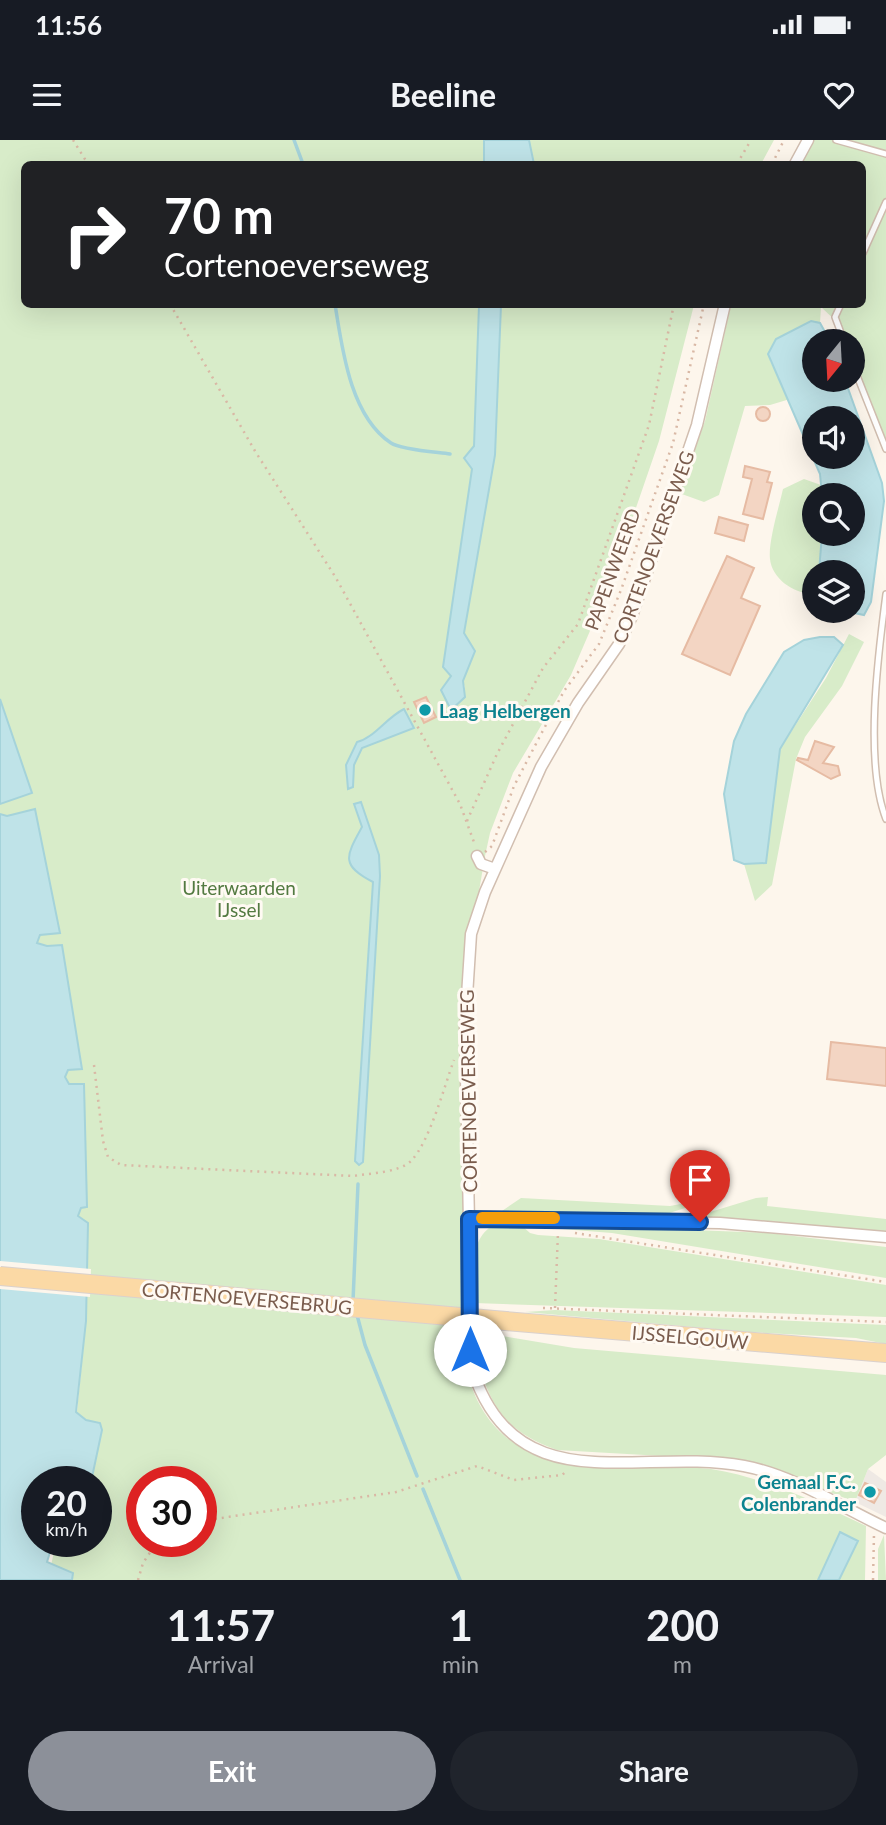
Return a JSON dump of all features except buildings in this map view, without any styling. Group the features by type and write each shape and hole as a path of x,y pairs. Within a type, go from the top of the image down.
{"main road":[{"name":"CORTENOEVERSEBRUG","path":"0,1276 495,1320"},
{"name":"IJSSELGOUW","path":"495,1320 886,1353"}],"street":[{"path":"797,161 808,140"},
{"name":"CORTENOEVERSEWEG","path":"724,308 697,425 632,616 619,644 578,703 541,767 495,869 471,934 466,990 472,1369 482,1395 509,1434 529,1448 550,1456 582,1461 697,1462 746,1466 805,1489 886,1528"},
{"path":"477,856 481,863 495,869"},
{"name":"CORTENOEVERSEWEG","path":"469,1219 720,1223 886,1237"}],"lane":[{"path":"836,140 886,154"},
{"path":"866,246 886,202"},
{"path":"839,308 835,317 840,329"},
{"path":"863,392 886,449"},
{"path":"886,594 876,652 877,785 886,819"}],"path":[{"path":"73,140 86,161"},
{"path":"739,161 751,140"},
{"path":"774,161 784,140"},
{"path":"172,308 255,452 336,578 467,821 477,856"},
{"path":"467,821 543,668 578,624 649,425 673,308"},
{"name":"PAPENWEERD","path":"477,856 492,846 514,786 564,691 599,643 608,622 673,443 703,308"},
{"path":"94,1065 103,1141 108,1157 121,1165 353,1176 390,1170 410,1162 422,1143 455,1055"},
{"name":"IJSSELGOUW","path":"558,1232 555,1308 886,1322"},
{"path":"570,1233 886,1282"},
{"path":"217,1519 396,1492 477,1466 514,1480 562,1475 582,1461"},
{"path":"873,1580 874,1523"},
{"path":"138,1580 147,1557"}],"shaded area":[{"path":"868,1469 886,1482 886,1517 855,1502"}],"green space":[{"name":"Uiterwaarden IJssel","path":"0,140 484,140 484,161 21,161 21,308 479,308 474,446 467,458 472,468 443,667 465,688 463,681 475,651 464,634 495,455 501,308 693,308 659,441 608,589 571,675 513,773 490,833 485,856 478,897 462,1127 467,1373 480,1405 497,1429 519,1446 544,1457 571,1464 600,1467 699,1468 732,1473 790,1492 866,1526 865,1580 48,1580 53,1557 112,1557 112,1466 72,1466 86,1321 88,1248 77,1214 0,821"},
{"path":"529,140 774,140 763,161 532,161"},
{"path":"811,140 886,140 886,440 865,389 865,329 841,329 822,308 866,308 866,161 800,161"},
{"path":"730,308 821,308 820,323 811,321 770,361 790,399 770,405 745,406 719,495 704,502 679,493 705,421"},
{"path":"804,479 815,483 802,483 802,546 821,546 820,560 802,560 802,592 780,579 770,559 772,534 783,489"},
{"path":"849,634 864,642 842,686 805,737 796,759 772,885 755,901 744,864 766,862 780,749 826,678"},
{"path":"723,1196 663,1215 499,1213 521,1198 670,1206"},
{"path":"768,1197 767,1206 886,1219 886,1235 694,1217 756,1198"},
{"path":"535,1224 769,1233 886,1247 886,1278 612,1233 537,1227"},
{"path":"493,1225 521,1225 530,1233 538,1235 599,1239 886,1285 886,1317 474,1303 473,1270 476,1250 479,1240"},
{"path":"555,1310 886,1325 886,1344 856,1338 749,1332 525,1312"},
{"path":"502,1336 574,1348 886,1375 886,1455 868,1469 855,1502 750,1461 557,1450 518,1430 508,1422 493,1400 481,1372"},
{"path":"884,1535 886,1580 878,1580 878,1549"}],"water":[{"path":"484,140 529,140 533,161 484,161"},
{"path":"479,308 501,308 495,455 464,633 475,651 463,681 465,697 451,710 441,690 451,676 443,667 472,469 464,458 474,446"},
{"path":"811,321 820,323 823,329 802,329 802,392 849,392 854,406 802,406 802,432 768,354 776,339"},
{"path":"865,436 882,483 884,501 871,602 865,613 865,560 820,560 821,546 865,546 865,483 821,483 818,469 865,469"},
{"path":"834,637 843,645 780,749 766,863 744,864 734,860 724,794 734,741 746,714 784,652 804,640"},
{"path":"0,699 32,793 0,804"},
{"path":"404,709 414,728 362,748 354,765 353,787 348,789 346,765 357,742"},
{"path":"361,802 379,855 380,876 363,1162 359,1165 355,1161 373,882 355,870 349,859 352,845 362,827 354,804"},
{"path":"35,809 60,933 40,935 37,943 47,946 62,945 82,1069 68,1070 65,1077 69,1084 84,1084 87,1207 81,1208 78,1216 88,1223 86,1321 76,1412 86,1420 100,1423 102,1430 94,1466 21,1466 21,1557 49,1557 47,1562 73,1573 72,1580 0,1580 0,814 7,816"},
{"path":"840,1532 858,1541 839,1580 818,1580"}],"pier":[{"path":"0,1261 91,1269 90,1297 0,1289"}],"waterway":[{"path":"294,140 302,161"},
{"path":"336,308 350,380 357,399 377,431 396,445 450,454"},
{"path":"353,1301 358,1184"},
{"path":"357,1315 365,1345 417,1476"},
{"path":"423,1489 460,1580"}],"slow traffic":[{"path":"482,1218 554,1218"}],"place":[{"name":"Laag Helbergen","path":"425,710"},
{"name":"Gemaal F.C. Colenbrander","path":"870,1492"}],"route":[{"path":"470,1350 469,1219 700,1222"}]}
